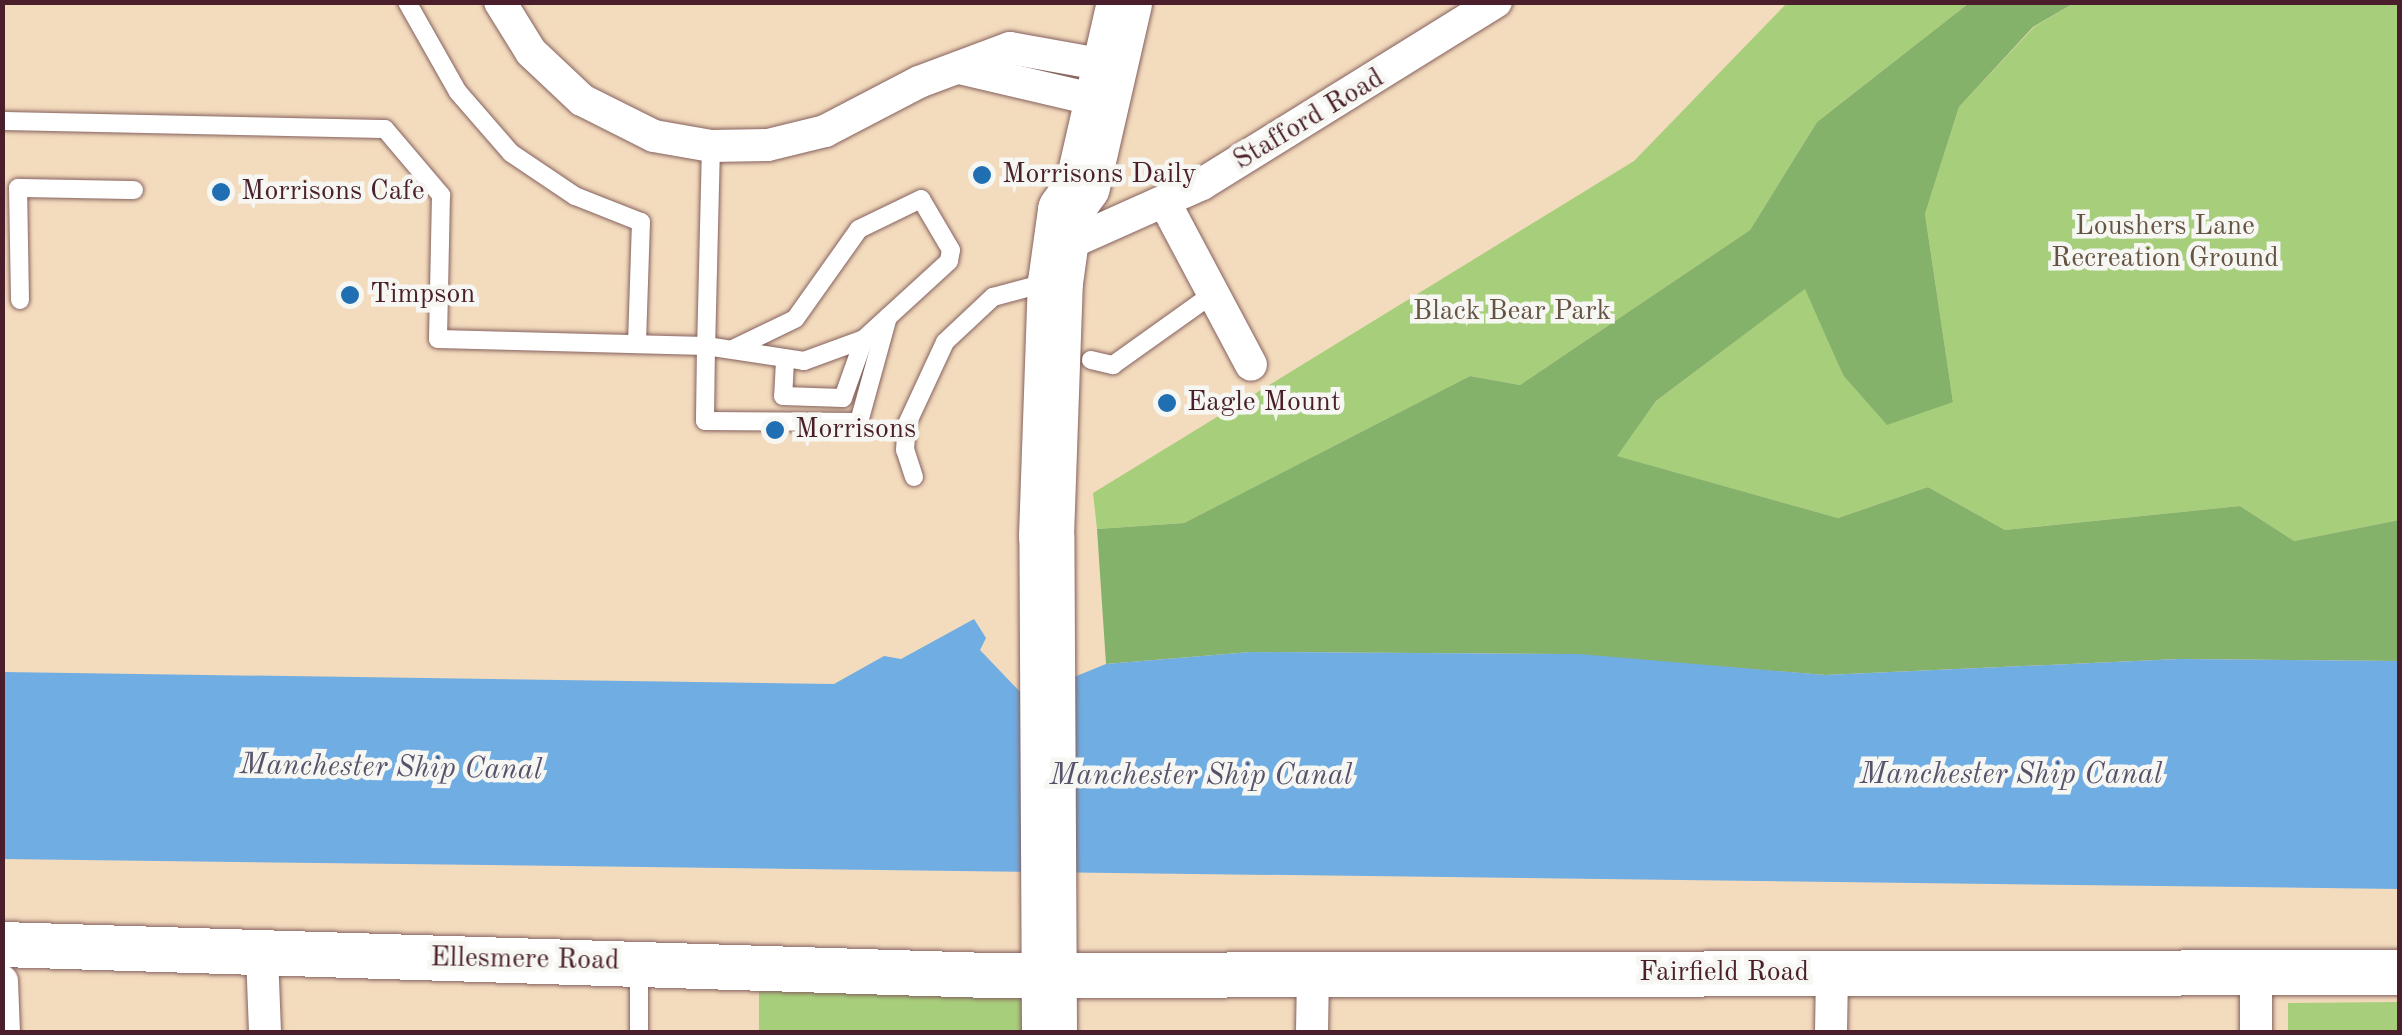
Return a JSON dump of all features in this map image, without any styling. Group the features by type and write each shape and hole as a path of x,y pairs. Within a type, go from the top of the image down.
{"highway":[{"path":"1087,80 1091,2"},
{"path":"1048,1032 1047,511 1060,246 1053,154 1124,2"}],"main road":[{"name":"Ellesmere Road","path":"2,944 1048,976"},
{"name":"Fairfield Road","path":"1048,976 2400,972"}],"street":[{"path":"500,2 546,70 582,100 654,136 711,146 768,145 826,131 958,68 1087,80"},
{"name":"Stafford Road","path":"1060,246 1165,203 1496,2"},
{"path":"1165,203 1211,295 1252,365"},
{"path":"262,954 265,1032"},
{"path":"2256,972 2256,1032"},
{"path":"1831,1032 1832,973"},
{"path":"1312,1032 1313,975"},
{"path":"2,981 4,1032"}],"lane":[{"path":"408,2 458,92 511,153 575,196 641,222 638,344"},
{"path":"2,120 385,129 441,195 438,339 706,346 734,348 784,361 804,361 864,339 949,261 951,250 921,199 859,229 795,319 734,348"},
{"path":"711,146 705,421 859,422 888,317"},
{"path":"20,300 10,184 134,190"},
{"path":"914,477 905,450 908,424 945,342 993,297 1060,246"},
{"path":"1091,360 1113,364 1211,295"},
{"path":"784,361 784,396 843,398 864,339"},
{"path":"639,962 639,1032"}],"green space":[{"name":"Black Bear Park","path":"1787,3 1969,3 1817,122 1750,230 1520,385 1470,376 1184,523 1097,529 1093,493 1634,161"},
{"path":"1969,3 2074,3 2033,27 1959,107 1925,214 1953,402 1887,425 1843,375 1805,289 1656,401 1617,456 1838,518 1928,487 2005,530 2240,506 2294,541 2399,520 2399,661 2179,659 1825,675 1560,654 1251,652 1106,664 1097,529 1184,523 1470,376 1520,385 1750,230 1817,122"},
{"name":"Loushers Lane Recreation Ground","path":"2074,3 2399,3 2399,520 2294,541 2240,506 2005,530 1928,487 1838,518 1616,456 1656,401 1806,288 1843,375 1953,402 1925,214 1959,107 2034,27"},
{"path":"1039,987 1040,1032 759,1032 759,988"},
{"path":"2399,1002 2399,1032 2288,1032 2288,1003"}],"water":[{"name":"Manchester Ship Canal","path":"974,619 986,638 980,650 1025,697 1106,664 1251,652 1579,654 1825,675 2179,659 2399,661 2399,889 3,859 3,672 834,684 884,656 901,659"}],"place":[{"name":"Morrisons Daily","path":"982,175"},
{"name":"Morrisons Cafe","path":"221,192"},
{"name":"Timpson","path":"350,295"},
{"name":"Eagle Mount","path":"1167,403"},
{"name":"Morrisons","path":"775,430"}]}
